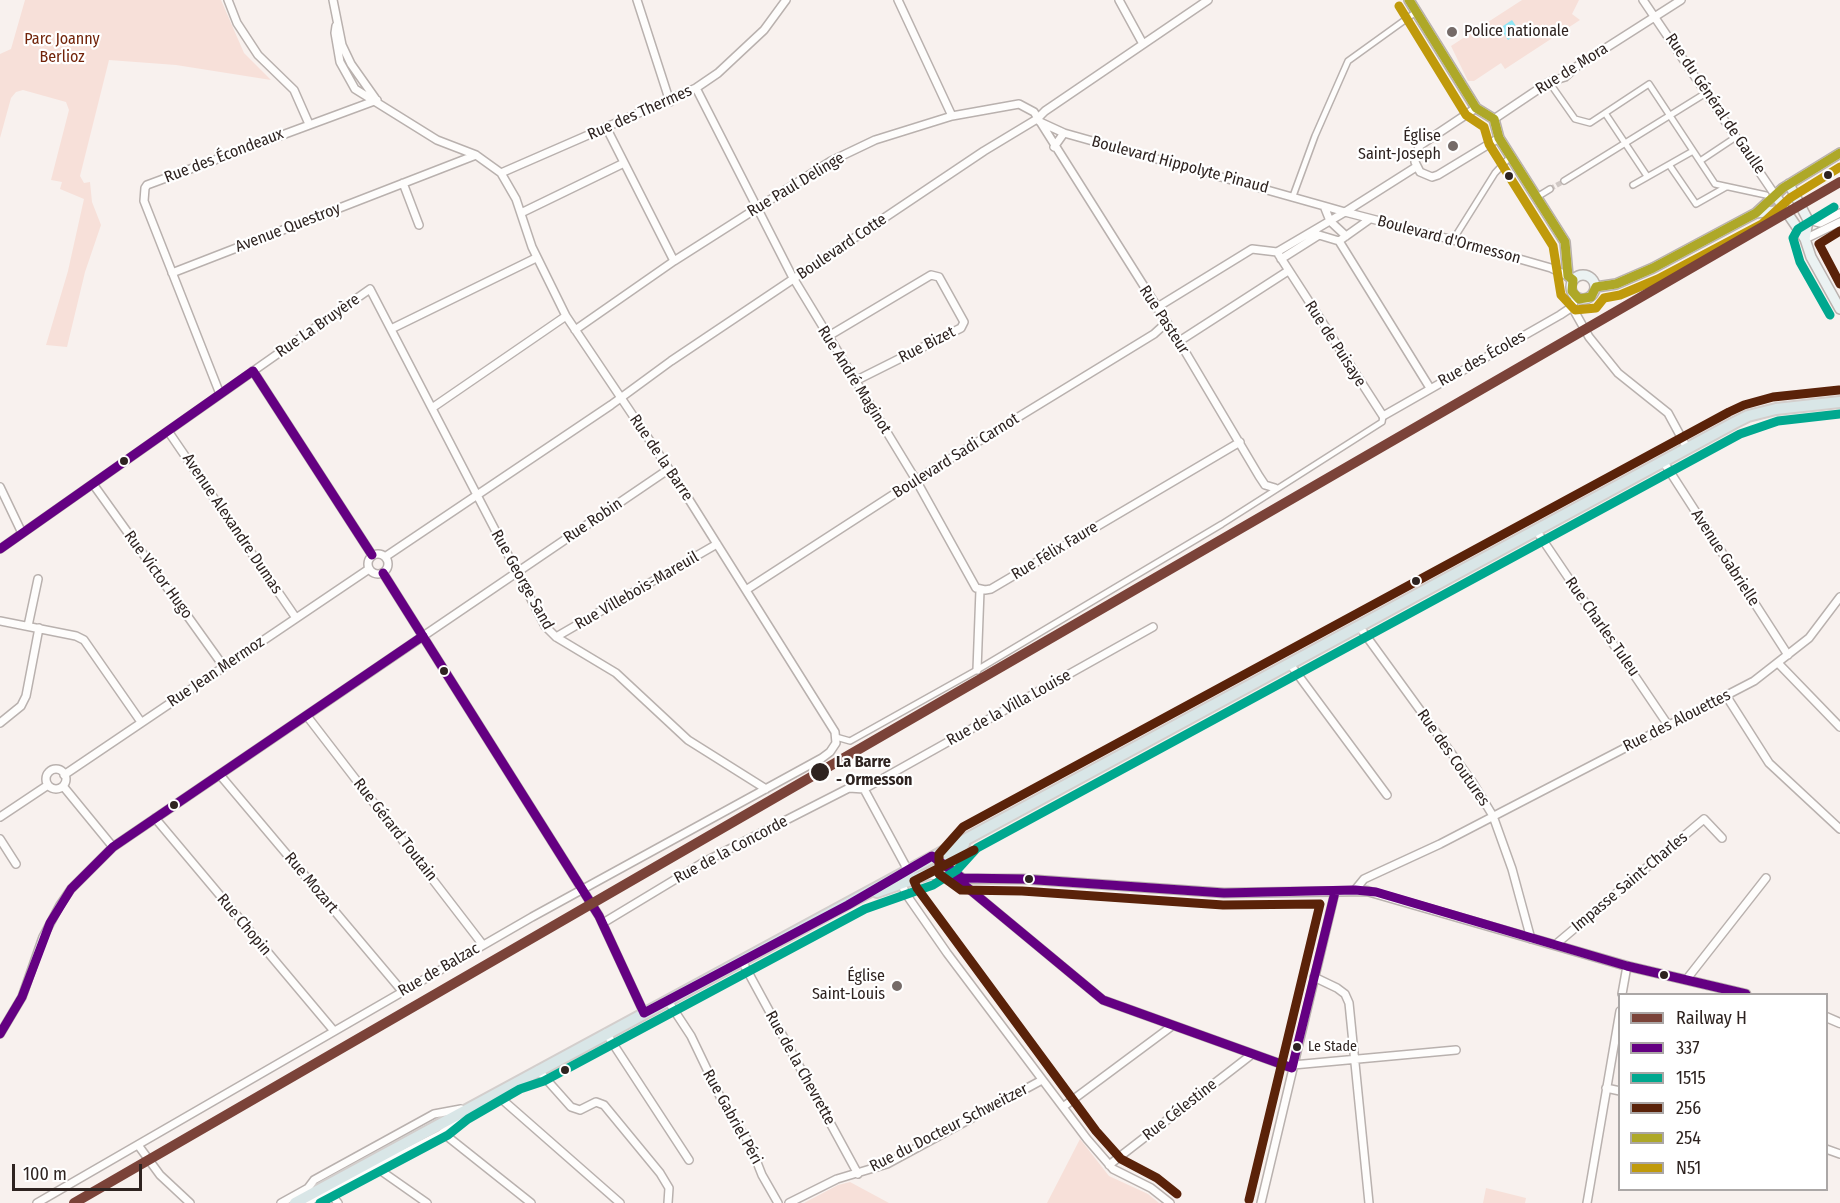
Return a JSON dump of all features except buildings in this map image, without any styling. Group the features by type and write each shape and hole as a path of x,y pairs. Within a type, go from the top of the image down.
{"main road":[{"path":"1409,0 1476,108 1494,119 1499,138 1564,242 1571,287 1576,297 1590,298 1596,286 1593,279 1587,275 1571,278"},
{"path":"1596,286 1616,284 1653,268 1756,213 1771,195 1840,153"},
{"path":"1789,184 1808,220 1809,237"},
{"name":"Rue du Général de Gaulle","path":"1771,195 1809,237 1811,257 1840,309"},
{"path":"1756,213 1785,210"},
{"path":"295,1203 442,1128 462,1111 518,1080 903,876 932,856 1748,416 1840,402"},
{"path":"903,876 914,881 947,864 969,838"},
{"path":"462,1111 497,1095 518,1080"}],"street":[{"path":"228,0 237,23 258,55 294,90 309,124"},
{"path":"333,0 335,33 346,75 355,88 436,140 476,155 501,173"},
{"path":"637,0 670,102"},
{"name":"Rue des Thermes","path":"501,173 546,151 561,148 606,127 670,102 696,88 718,73 764,30 786,0"},
{"path":"898,0 952,116"},
{"path":"1119,0 1143,44"},
{"name":"Boulevard Cotte","path":"476,495 793,279 984,151 1037,119 1045,111 1208,0"},
{"name":"Rue du Général de Gaulle","path":"1643,0 1736,137 1771,195"},
{"name":"Rue de Mora","path":"1494,119 1549,82 1565,77 1576,66 1681,0"},
{"path":"1293,196 1315,136 1348,61 1416,12"},
{"path":"1549,82 1575,119 1590,123 1649,84 1715,184 1771,195"},
{"name":"Rue André Maginot","path":"696,88 793,279 916,480"},
{"path":"1564,181 1626,145 1706,93"},
{"name":"Rue des Écondeaux","path":"220,394 144,201 143,192 147,185 377,100"},
{"name":"Rue Paul Delinge","path":"575,330 674,261 831,161 875,140 952,116 1019,104 1034,112 1037,119"},
{"path":"1476,108 1419,146 1415,156 1416,167 1425,174 1438,175 1499,138"},
{"path":"1605,113 1647,176"},
{"name":"Boulevard Hippolyte Pinaud","path":"1037,119 1047,127 1064,133 1345,212"},
{"name":"Rue Pasteur","path":"1037,119 1265,484 1275,488"},
{"path":"606,127 674,261"},
{"path":"1054,147 1064,133"},
{"path":"1700,161 1736,137"},
{"path":"1633,185 1693,151"},
{"name":"Avenue Questroy","path":"172,273 476,155"},
{"path":"1453,240 1495,172 1511,156"},
{"path":"521,213 624,163"},
{"path":"1670,166 1696,204 1726,187"},
{"path":"1156,309 1252,249 1279,255 1416,167"},
{"name":"Rue de la Barre","path":"501,173 521,213 536,258 566,316 669,469 836,737"},
{"path":"403,183 418,225"},
{"path":"1537,197 1550,189"},
{"path":"1339,242 1368,218 1364,201"},
{"path":"1324,206 1330,221 1346,236"},
{"name":"Boulevard d'Ormesson","path":"1345,212 1551,268 1571,278"},
{"path":"1808,220 1820,223 1840,215"},
{"path":"1809,237 1840,215"},
{"path":"1809,237 1840,222"},
{"path":"1317,232 1339,242 1430,388"},
{"name":"Rue de Puisaye","path":"1279,255 1383,416"},
{"path":"391,329 536,258"},
{"path":"1178,342 1288,271"},
{"name":"Rue Bizet","path":"827,337 931,275 939,277 964,325 855,381"},
{"name":"Rue George Sand","path":"370,289 545,626 556,637 616,673 688,740 766,789"},
{"name":"Rue La Bruyère","path":"0,549 370,289"},
{"path":"1576,297 1572,307 1588,337 1618,373 1668,413 1688,448"},
{"name":"Rue des Écoles","path":"1383,416 1572,307"},
{"path":"432,408 566,316"},
{"name":"Boulevard Sadi Carnot","path":"746,590 916,480 1154,333 1166,323"},
{"path":"253,371 372,555"},
{"path":"836,737 850,741 977,670 1222,524 1275,488 1382,422 1383,416"},
{"name":"Avenue Alexandre Dumas","path":"168,430 296,618"},
{"name":"Rue Félix Faure","path":"980,590 991,589 1240,442"},
{"name":"Avenue Gabrielle","path":"1663,461 1788,655"},
{"name":"Rue Robin","path":"0,1034 22,997 43,937 60,905 71,889 113,847 669,469"},
{"path":"916,480 967,573 980,590 977,670"},
{"name":"Rue Victor Hugo","path":"93,484 224,667"},
{"path":"0,487 22,533"},
{"path":"385,557 476,495"},
{"name":"Rue Charles Tuleu","path":"1536,530 1668,725"},
{"name":"Rue Villebois-Mareuil","path":"556,637 717,544"},
{"path":"377,553 385,557 388,565 383,573 375,574 369,569 367,563 372,555 377,553"},
{"name":"Rue Jean Mermoz","path":"64,775 369,569"},
{"path":"383,573 603,923 644,1013"},
{"path":"28,626 38,579"},
{"name":"Rue des Alouettes","path":"1355,890 1364,879 1493,816 1727,696 1779,663 1809,638 1840,597"},
{"path":"0,621 84,640 141,722"},
{"name":"Rue des Coutures","path":"1359,626 1473,783 1493,816 1512,869 1531,939"},
{"name":"Rue de la Villa Louise","path":"864,789 1153,627"},
{"path":"0,723 21,706 26,696 39,628"},
{"path":"1779,663 1840,727"},
{"path":"1290,664 1387,795"},
{"path":"1727,696 1768,764 1840,829"},
{"name":"Rue Gérard Toutain","path":"307,716 483,945"},
{"name":"Rue de Balzac","path":"37,1203 402,991 830,752 836,737"},
{"path":"63,786 55,789 48,785 46,778 50,771 58,770 64,775 63,786 113,847"},
{"name":"Rue Mozart","path":"220,775 402,991"},
{"path":"0,817 48,785"},
{"name":"Rue de la Concorde","path":"603,923 704,862 849,788 864,789"},
{"path":"864,789 903,876 913,905 1042,1080 1109,1165 1151,1188 1170,1203"},
{"name":"Rue Chopin","path":"155,818 334,1031"},
{"name":"Impasse Saint-Charles","path":"1555,945 1704,819 1722,838"},
{"path":"0,839 16,864"},
{"path":"932,856 947,864 959,878 1103,1000 1172,1026 1251,1055 1293,1067 1456,1050"},
{"path":"928,874 959,878 1023,879 1224,893 1355,890 1376,892 1627,966 1742,993"},
{"path":"1686,980 1766,878"},
{"path":"1261,1203 1335,892"},
{"name":"Rue de la Chevrette","path":"742,961 858,1174"},
{"path":"1622,993 1627,966"},
{"path":"1314,976 1345,994 1349,1003 1370,1203"},
{"name":"Rue Gabriel Péri","path":"668,1001 691,1036 724,1105 749,1142 762,1175 778,1203"},
{"path":"1587,1203 1618,1022"},
{"path":"1063,1107 1172,1026"},
{"path":"606,1033 689,1160"},
{"name":"Rue Célestine","path":"1109,1165 1251,1055"},
{"path":"538,1070 571,1107 580,1110 596,1102 604,1105 660,1173 669,1188 668,1203"},
{"name":"Rue du Docteur Schweitzer","path":"789,1203 837,1179 887,1164 1042,1080"},
{"path":"1606,1088 1618,1091"},
{"path":"497,1095 620,1203"},
{"path":"281,1203 308,1188 314,1180 434,1114 462,1111"},
{"path":"306,1203 376,1168 442,1128 531,1203"},
{"path":"138,1145 160,1175 190,1203"},
{"path":"376,1168 427,1203"},
{"path":"330,1193 338,1203"}],"green space":[{"name":"Parc Joanny Berlioz","path":"25,0 221,0 244,53 271,80 176,65 109,60 80,176 84,183 90,182 92,202 101,225 85,272 67,347 46,345 68,271 84,199 60,189 62,182 51,180 69,110 66,102 23,90 16,92 11,98 0,138 0,54 11,49"},
{"path":"1522,0 1579,0 1572,14 1580,20 1505,69 1501,63 1474,81 1468,81 1451,46"},
{"path":"1080,1139 1109,1176 1148,1194 1159,1203 1047,1203"},
{"path":"850,1182 889,1203 804,1203 838,1185"},
{"path":"1486,1188 1526,1198 1525,1203 1483,1203"}],"water":[{"path":"1512,20 1520,32 1508,40 1500,28"}],"tunnel":[{"path":"1550,189 1564,181"}],"rail line":[{"name":"H","path":"74,1203 1840,182"}],"transit line":[{"name":"254","path":"1409,0 1476,108 1494,119 1499,138 1565,242 1568,276 1573,280 1572,291 1579,299 1591,297 1596,287 1616,284 1653,268 1756,213 1783,188 1840,153"},
{"name":"N51","path":"1399,6 1466,115 1484,127 1489,144 1553,246 1561,295 1575,310 1596,308 1604,298 1620,295 1658,279 1762,224 1790,198 1840,167"},
{"name":"1515","path":"1830,315 1800,262 1793,238 1798,229 1834,207"},
{"name":"256","path":"1840,231 1819,244 1840,284"},
{"name":"337","path":"0,549 253,371 372,555"},
{"name":"256","path":"1249,1200 1320,904 1223,905 1022,891 961,890 939,874 939,854 963,827 1729,412 1773,397 1839,390"},
{"name":"1515","path":"320,1203 448,1135 468,1119 520,1089 544,1081 865,909 933,885 957,870 977,848 1740,434 1778,421 1840,414"},
{"name":"337","path":"383,573 599,916 644,1013"},
{"name":"337","path":"0,1034 22,997 50,923 71,889 113,847 423,636"},
{"name":"256","path":"974,850 914,881 917,888 1096,1131 1121,1159 1157,1178 1177,1194"},
{"name":"337","path":"644,1013 848,905 932,856 962,878 1023,879 1224,893 1355,890 1376,892 1627,966 1742,993"},
{"name":"337","path":"945,877 957,879 1103,1000 1292,1068 1335,892"}],"place":[{"name":"Police nationale","path":"1452,32"},
{"name":"Église Saint-Joseph","path":"1453,146"},
{"name":"La Barre - Ormesson","path":"820,772"},
{"name":"Église Saint-Louis","path":"897,986"},
{"name":"Le Stade","path":"1297,1047"}]}
